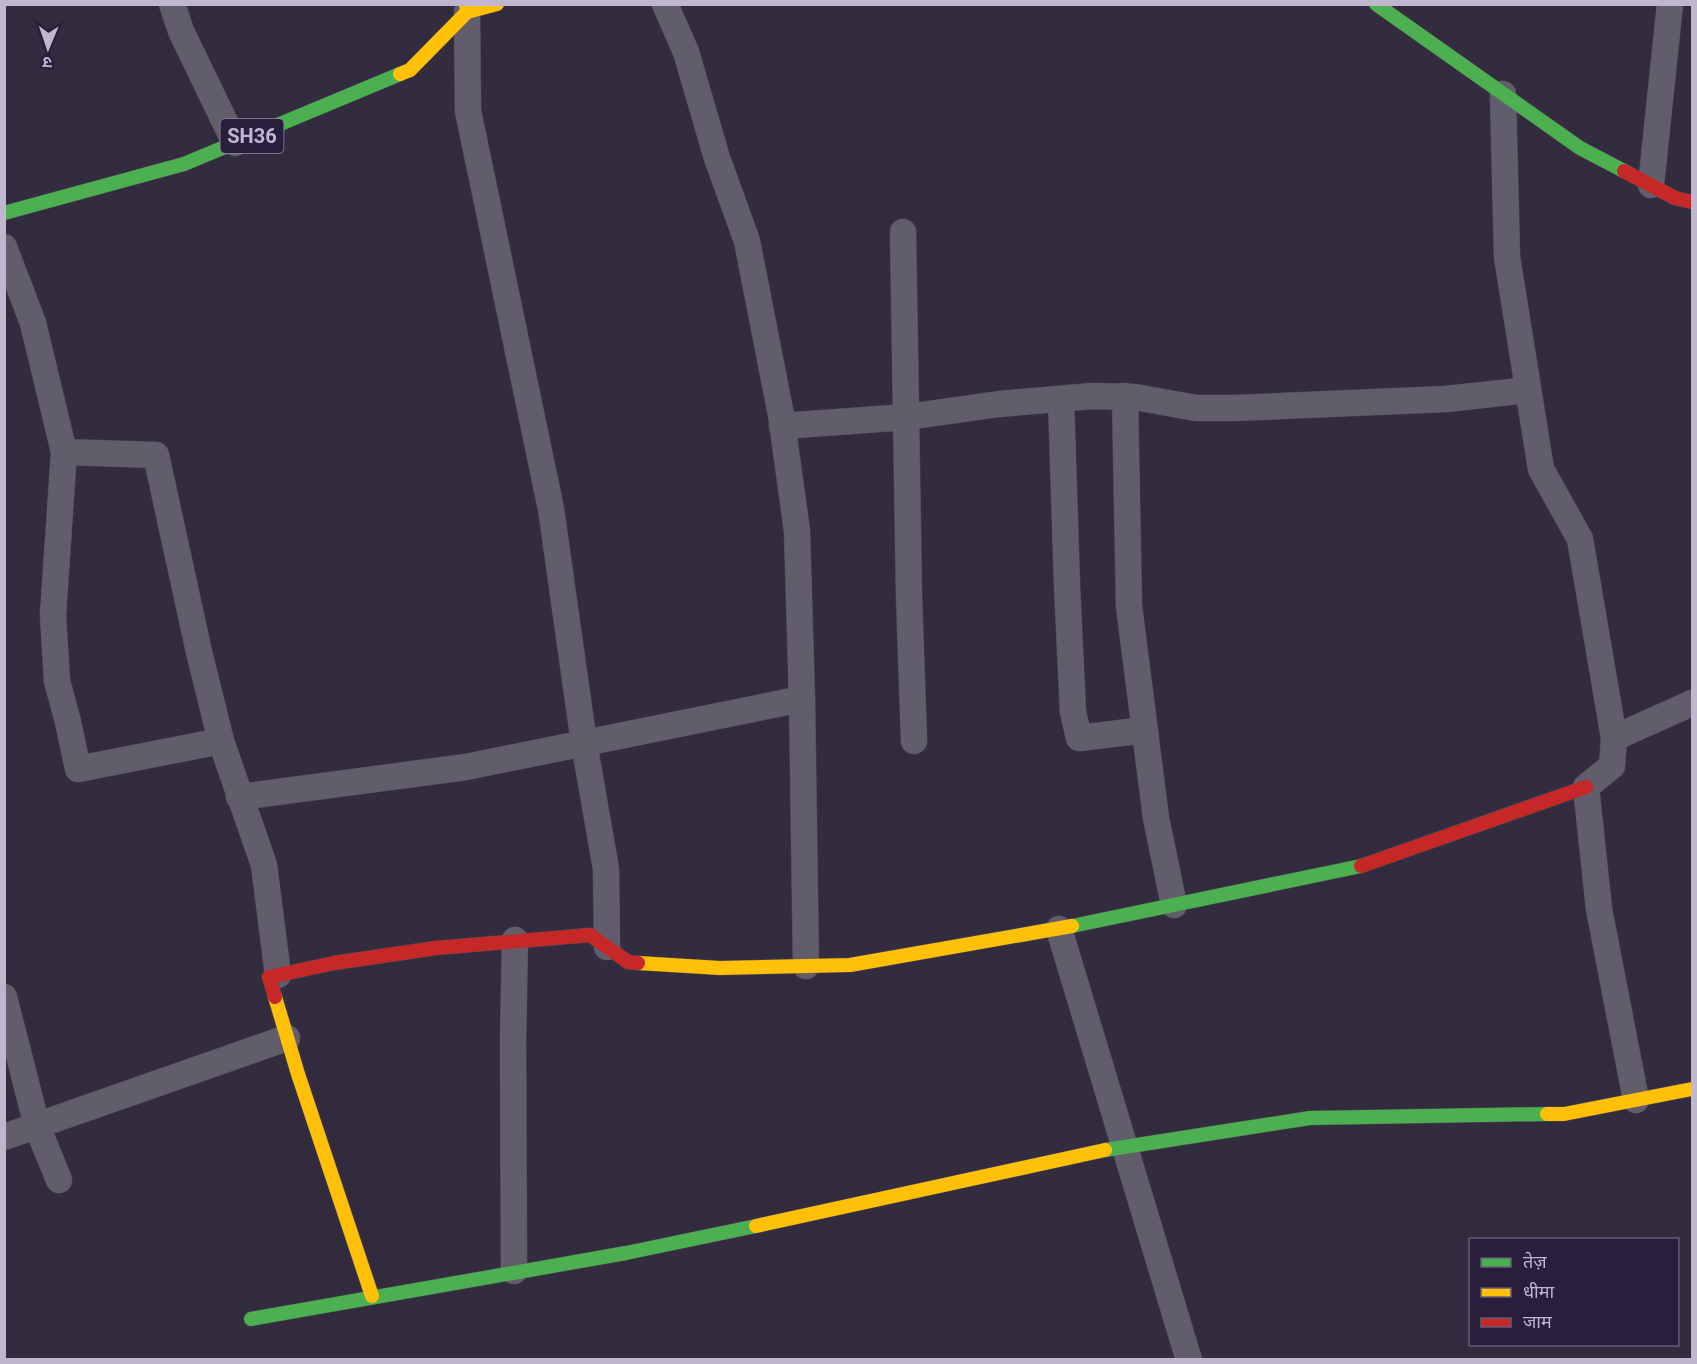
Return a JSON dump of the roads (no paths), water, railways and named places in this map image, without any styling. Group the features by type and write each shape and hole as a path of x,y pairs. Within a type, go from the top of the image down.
{"main road":[{"path":"466,8 497,4"},
{"path":"1376,4 1580,148 1675,198 1692,202"},
{"name":"SH36","path":"4,213 184,164 410,70 466,8"},
{"path":"372,1296 269,977 334,963 436,948 590,935 628,962 720,968 850,965 1059,929 1366,865 1586,787"},
{"path":"251,1319 626,1253 1125,1146 1310,1118 1564,1114 1692,1089"}],"street":[{"path":"172,4 181,31 235,143"},
{"path":"665,4 686,52 717,158 747,241 782,426 796,531 802,699 806,966"},
{"path":"1651,185 1670,4"},
{"path":"466,8 468,111 551,509 584,743 606,869 607,947"},
{"path":"1503,94 1507,257 1541,469 1580,539 1614,738 1612,766 1586,787 1599,909 1636,1100"},
{"path":"903,232 909,595 914,741"},
{"path":"4,247 33,323 64,452 53,615 57,681 78,769 221,741"},
{"path":"782,426 907,417 999,404 1092,396 1125,396 1196,408 1236,408 1446,399 1528,390"},
{"path":"1125,396 1129,606 1156,818 1174,905"},
{"path":"1062,399 1073,712 1079,738 1145,730"},
{"path":"64,452 156,454 221,741 264,865 278,975"},
{"path":"239,797 466,767 802,699"},
{"path":"1614,738 1692,703"},
{"path":"1059,929 1189,1359"},
{"path":"514,1271 515,940"},
{"path":"4,997 37,1126 59,1180"},
{"path":"4,1137 287,1038"}]}
